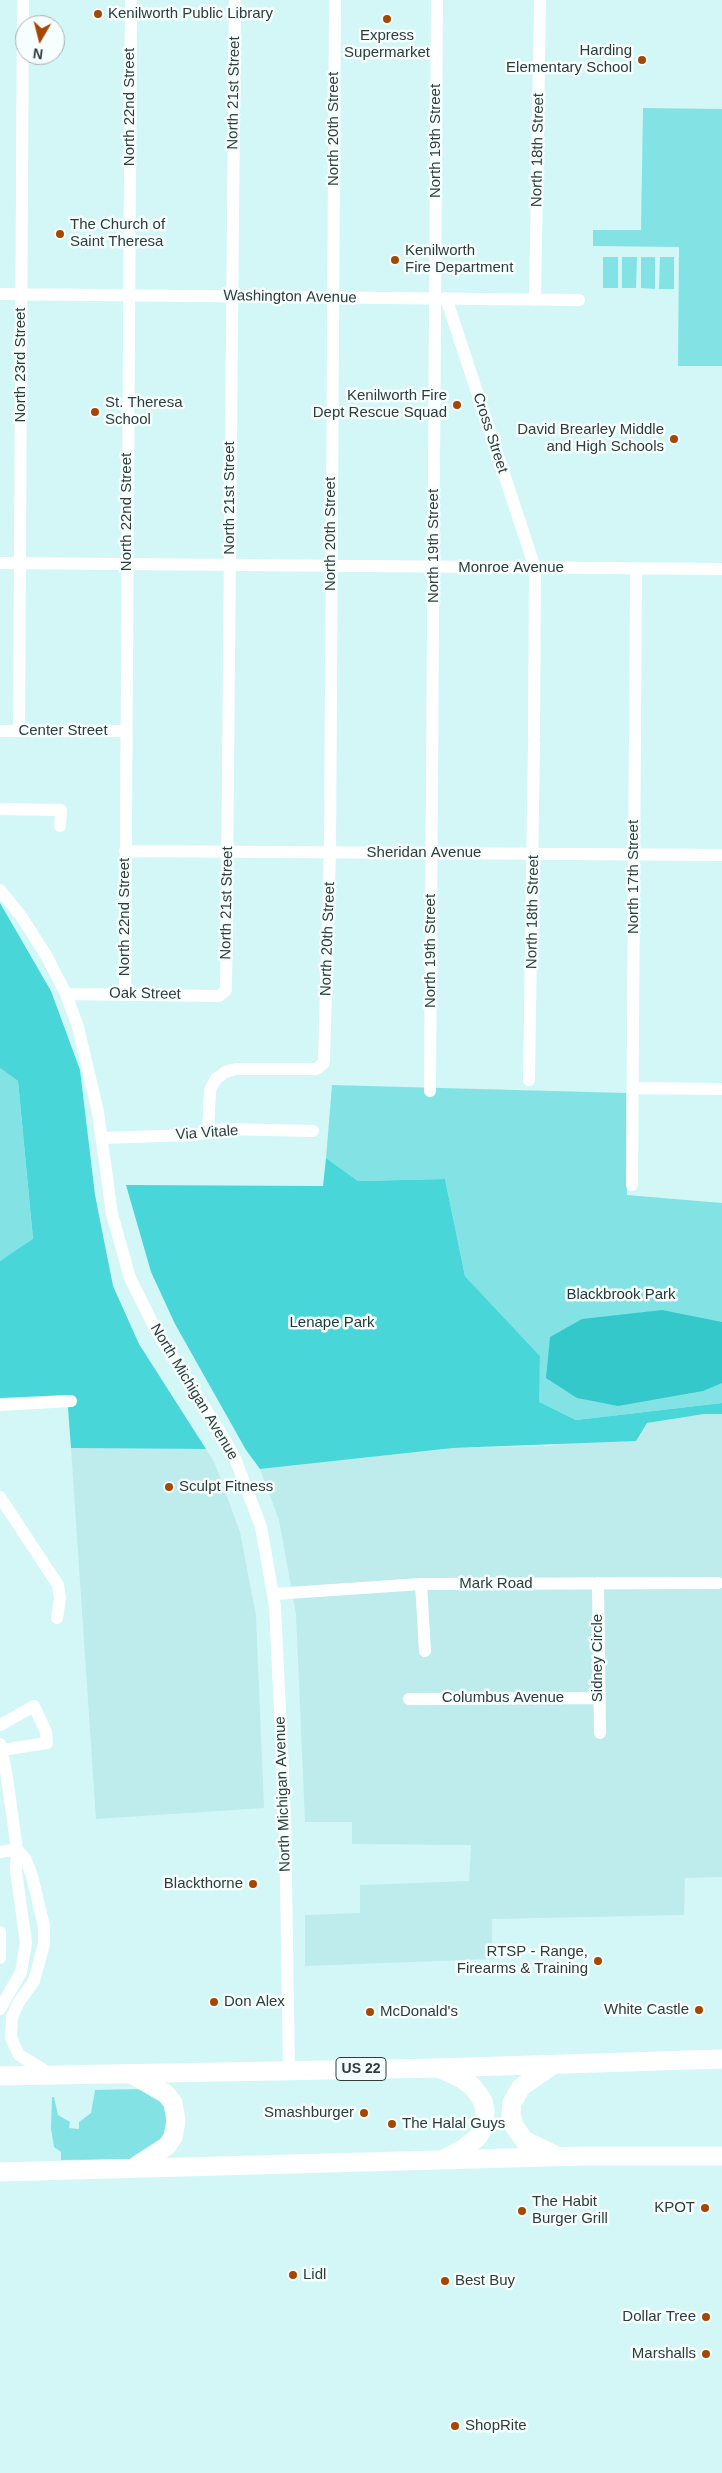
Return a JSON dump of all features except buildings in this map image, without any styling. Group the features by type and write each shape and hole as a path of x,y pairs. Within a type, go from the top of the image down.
{"highway":[{"name":"US 22","path":"0,2076 438,2068 722,2059"},
{"path":"554,2065 521,2087 512,2102 512,2114 514,2126 524,2140 535,2147 561,2157"},
{"path":"438,2068 462,2079 473,2087 483,2100 485,2111 484,2125 474,2141 452,2156 438,2161"},
{"path":"128,2073 166,2094 173,2103 176,2121 173,2137 167,2146 132,2168"},
{"path":"0,2172 561,2157 722,2156"}],"street":[{"name":"North 23rd Street","path":"19,731 23,0"},
{"name":"North 22nd Street","path":"125,993 130,0"},
{"name":"North 21st Street","path":"222,993 226,990 228,852 235,0"},
{"name":"North 20th Street","path":"208,1132 210,1090 216,1079 225,1072 236,1069 316,1069 324,1060 330,852 335,0"},
{"name":"North 19th Street","path":"430,1091 433,567 440,298 437,0"},
{"name":"North 18th Street","path":"535,300 540,0"},
{"name":"Washington Avenue","path":"0,294 579,300"},
{"name":"Cross Street","path":"440,298 535,568"},
{"name":"Monroe Avenue","path":"0,564 722,569"},
{"name":"North 18th Street","path":"529,1080 534,854 535,568"},
{"name":"North 17th Street","path":"632,1185 636,569"},
{"name":"Center Street","path":"0,731 126,731"},
{"path":"0,809 61,810 60,826"},
{"name":"Sheridan Avenue","path":"126,851 722,855"},
{"name":"North Michigan Avenue","path":"0,890 21,916 46,955 66,994 87,1060 102,1138 112,1214 130,1278 159,1336 235,1458 262,1527 274,1594 285,1817 289,2070"},
{"name":"Oak Street","path":"66,994 125,993 218,996 222,993"},
{"path":"633,1088 722,1089"},
{"name":"Via Vitale","path":"102,1138 208,1132 224,1129 313,1131"},
{"path":"0,1405 71,1401"},
{"path":"0,1497 58,1585 60,1598 57,1618"},
{"name":"Sidney Circle","path":"598,1583 598,1698 600,1733"},
{"name":"Mark Road","path":"274,1594 421,1584 718,1583"},
{"path":"421,1584 425,1651"},
{"name":"Columbus Avenue","path":"409,1699 598,1698"},
{"path":"0,1725 34,1706 46,1732 47,1743 1,1747 17,1849 16,1871 26,1942 21,1972 0,2009"},
{"path":"0,1852 17,1849"},
{"path":"17,1849 26,1860 32,1876 44,1926 44,1944 34,1981 19,2002 12,2017 11,2038 16,2052 23,2059 54,2075"},
{"path":"0,1932 0,1958"}],"shaded area":[{"path":"662,1310 722,1322 722,1383 703,1391 618,1406 577,1398 546,1378 550,1337 582,1319"},
{"path":"704,1414 722,1414 722,1877 685,1878 684,1915 492,1919 492,1959 305,1966 305,1915 360,1913 360,1885 469,1881 471,1845 352,1844 352,1822 305,1822 296,1614 279,1520 260,1469 453,1448 550,1446 647,1423"},
{"path":"71,1448 206,1449 215,1464 240,1532 256,1616 264,1808 96,1819"}],"green space":[{"path":"643,108 722,109 722,366 678,366 679,247 593,246 593,230 641,230"},
{"path":"603,257 618,257 618,288 603,288"},
{"path":"622,257 637,257 636,288 622,288"},
{"path":"641,257 655,257 655,289 641,288"},
{"path":"660,257 674,257 674,289 659,289"},
{"path":"0,903 51,991 80,1070 95,1195 113,1286 139,1344 206,1449 71,1448 67,1395 0,1398 0,1261 33,1239 18,1081 0,1068"},
{"path":"0,1068 18,1081 33,1240 0,1261"},
{"name":"Blackbrook Park","path":"332,1085 626,1093 627,1195 722,1203 722,1403 576,1420 538,1402 540,1356 465,1276 445,1179 358,1181 326,1158"},
{"name":"Lenape Park","path":"326,1158 358,1181 445,1179 465,1276 540,1356 539,1402 576,1420 722,1403 722,1414 704,1414 647,1423 636,1441 453,1448 260,1469 246,1450 175,1324 151,1272 126,1185 323,1186"},
{"path":"143,2089 166,2102 169,2134 134,2159 61,2160 61,2152 54,2147 51,2128 52,2097 54,2097 58,2115 70,2122 69,2128 79,2129 79,2122 91,2113 95,2090"}],"place":[{"name":"Kenilworth Public Library","path":"98,14"},
{"name":"Express Supermarket","path":"387,19"},
{"name":"Harding Elementary School","path":"642,60"},
{"name":"The Church of Saint Theresa","path":"60,234"},
{"name":"Kenilworth Fire Department","path":"395,260"},
{"name":"Kenilworth Fire Dept Rescue Squad","path":"457,405"},
{"name":"St. Theresa School","path":"95,412"},
{"name":"David Brearley Middle and High Schools","path":"674,439"},
{"name":"Sculpt Fitness","path":"169,1487"},
{"name":"Blackthorne","path":"253,1884"},
{"name":"RTSP - Range, Firearms & Training","path":"598,1961"},
{"name":"Don Alex","path":"214,2002"},
{"name":"White Castle","path":"699,2010"},
{"name":"McDonald's","path":"370,2012"},
{"name":"Smashburger","path":"364,2113"},
{"name":"The Halal Guys","path":"392,2124"},
{"name":"KPOT","path":"705,2208"},
{"name":"The Habit Burger Grill","path":"522,2211"},
{"name":"Lidl","path":"293,2275"},
{"name":"Best Buy","path":"445,2281"},
{"name":"Dollar Tree","path":"706,2317"},
{"name":"Marshalls","path":"706,2354"},
{"name":"ShopRite","path":"455,2426"}]}
